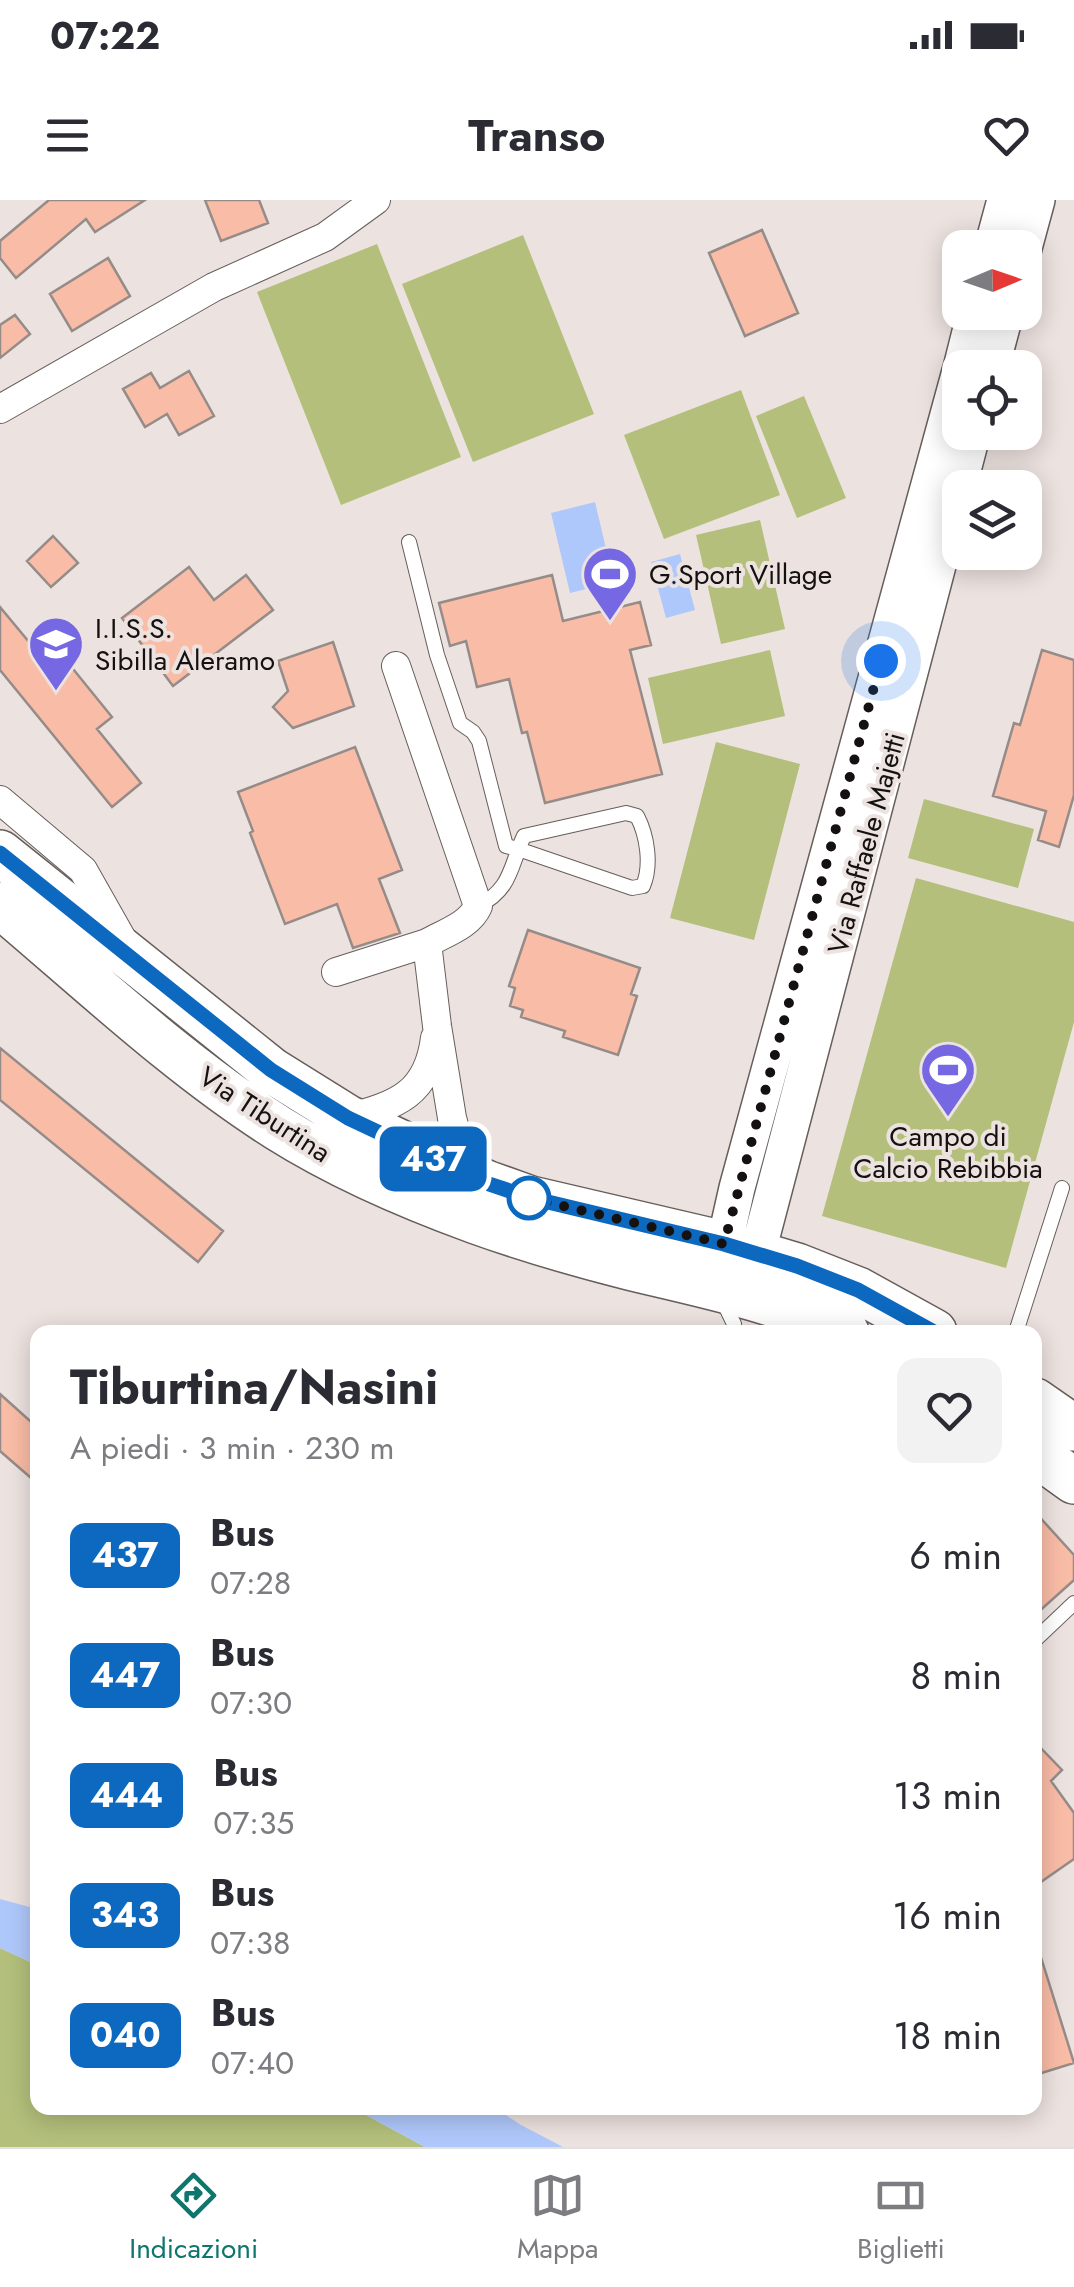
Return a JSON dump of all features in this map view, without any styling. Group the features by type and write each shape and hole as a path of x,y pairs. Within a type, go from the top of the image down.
{"main road":[{"name":"Via Tiburtina","path":"0,853 271,1070 348,1118 486,1183 531,1198 734,1289"},
{"name":"Via Tiburtina","path":"0,905 204,1076 277,1128 410,1196 526,1238 638,1269 734,1289 840,1282 922,1325"},
{"path":"734,1289 829,1325"},
{"path":"1042,1406 1074,1428"},
{"path":"1042,1458 1074,1480"}],"street":[{"path":"0,409 214,287 325,236 376,200"},
{"path":"1005,200 1006,230"},
{"path":"1017,230 1037,200"},
{"name":"Via Raffaele Majetti","path":"734,1289 754,1126 942,443"},
{"name":"Via Raffaele Majetti","path":"734,1289 789,1134 968,450"},
{"path":"336,972 427,942 466,922 478,906 396,666"},
{"path":"0,800 83,870 140,967"},
{"path":"427,942 437,1026 458,1138 486,1183"},
{"path":"348,1118 390,1106 415,1089 430,1064 437,1026"},
{"path":"754,1126 789,1134"}],"lane":[{"path":"409,542 437,655 460,722 479,742 506,846 518,849 632,888 642,886 646,878 643,827 638,816 626,813 524,836 518,849 509,876 493,898 478,906"},
{"path":"1018,1325 1062,1188"},
{"path":"1042,1633 1074,1603"}],"green space":[{"path":"523,235 594,414 473,462 402,284"},
{"path":"377,244 461,457 341,505 257,292"},
{"path":"741,390 780,495 664,539 624,435"},
{"path":"804,396 846,498 797,518 756,416"},
{"path":"760,520 785,629 721,644 696,535"},
{"path":"770,650 785,716 663,744 648,678"},
{"path":"716,742 800,764 754,940 670,918"},
{"path":"924,799 1034,829 1018,888 908,858"},
{"name":"Campo di Calcio Rebibbia","path":"916,878 1074,922 1074,1022 1006,1268 822,1216"},
{"path":"0,1948 30,1962 30,2115 366,2115 425,2147 0,2147"}],"water":[{"path":"595,502 614,582 570,593 551,513"},
{"path":"680,554 695,610 666,618 651,562"},
{"path":"0,1899 30,1907 30,1962 0,1948"},
{"path":"366,2115 506,2115 563,2147 425,2147"}],"building":[{"path":"49,200 145,200 95,232 86,219 16,278 0,258 0,241"},
{"path":"205,200 259,200 268,223 221,241"},
{"path":"762,230 798,313 745,336 709,253"},
{"path":"108,258 130,296 72,331 50,294"},
{"path":"15,315 30,334 0,358 0,325"},
{"path":"189,371 214,416 179,435 167,414 145,427 123,389 151,373 160,388"},
{"path":"53,536 78,563 51,587 27,561"},
{"path":"189,567 214,600 246,575 273,610 173,686 122,618"},
{"path":"552,575 563,621 640,602 651,645 630,650 662,774 545,803 509,679 477,687 466,641 450,646 439,603"},
{"name":"I.I.S.S. Sibilla Aleramo","path":"0,607 39,654 52,643 112,717 97,729 141,783 112,807 0,670"},
{"path":"333,642 354,706 293,728 273,707 288,691 278,661"},
{"path":"1042,650 1074,660 1074,795 1059,847 1038,840 1046,811 993,796 1014,723 1020,725"},
{"path":"355,747 402,870 379,879 400,933 353,948 337,904 285,924 238,792"},
{"path":"528,930 640,968 631,994 637,996 618,1055 563,1037 565,1031 521,1017 523,1010 510,1006 515,988 509,986"},
{"path":"0,1048 223,1231 198,1262 0,1100"},
{"path":"0,1394 30,1421 30,1477 0,1451"},
{"path":"1042,1520 1074,1555 1074,1580 1042,1609"},
{"path":"1042,1749 1062,1770 1051,1781 1074,1813 1074,1859 1042,1881"},
{"path":"1042,1961 1074,2063 1042,2073"}],"bus line":[{"name":"437","path":"0,853 271,1070 348,1118 486,1183 531,1198 758,1253 840,1282 922,1325"}],"place":[{"name":"G.Sport Village","path":"610,623"},
{"name":"I.I.S.S. Sibilla Aleramo","path":"56,693"},
{"name":"Campo di Calcio Rebibbia","path":"948,1119"}],"route":[{"path":"529,1198 724,1244 881,661"}]}
